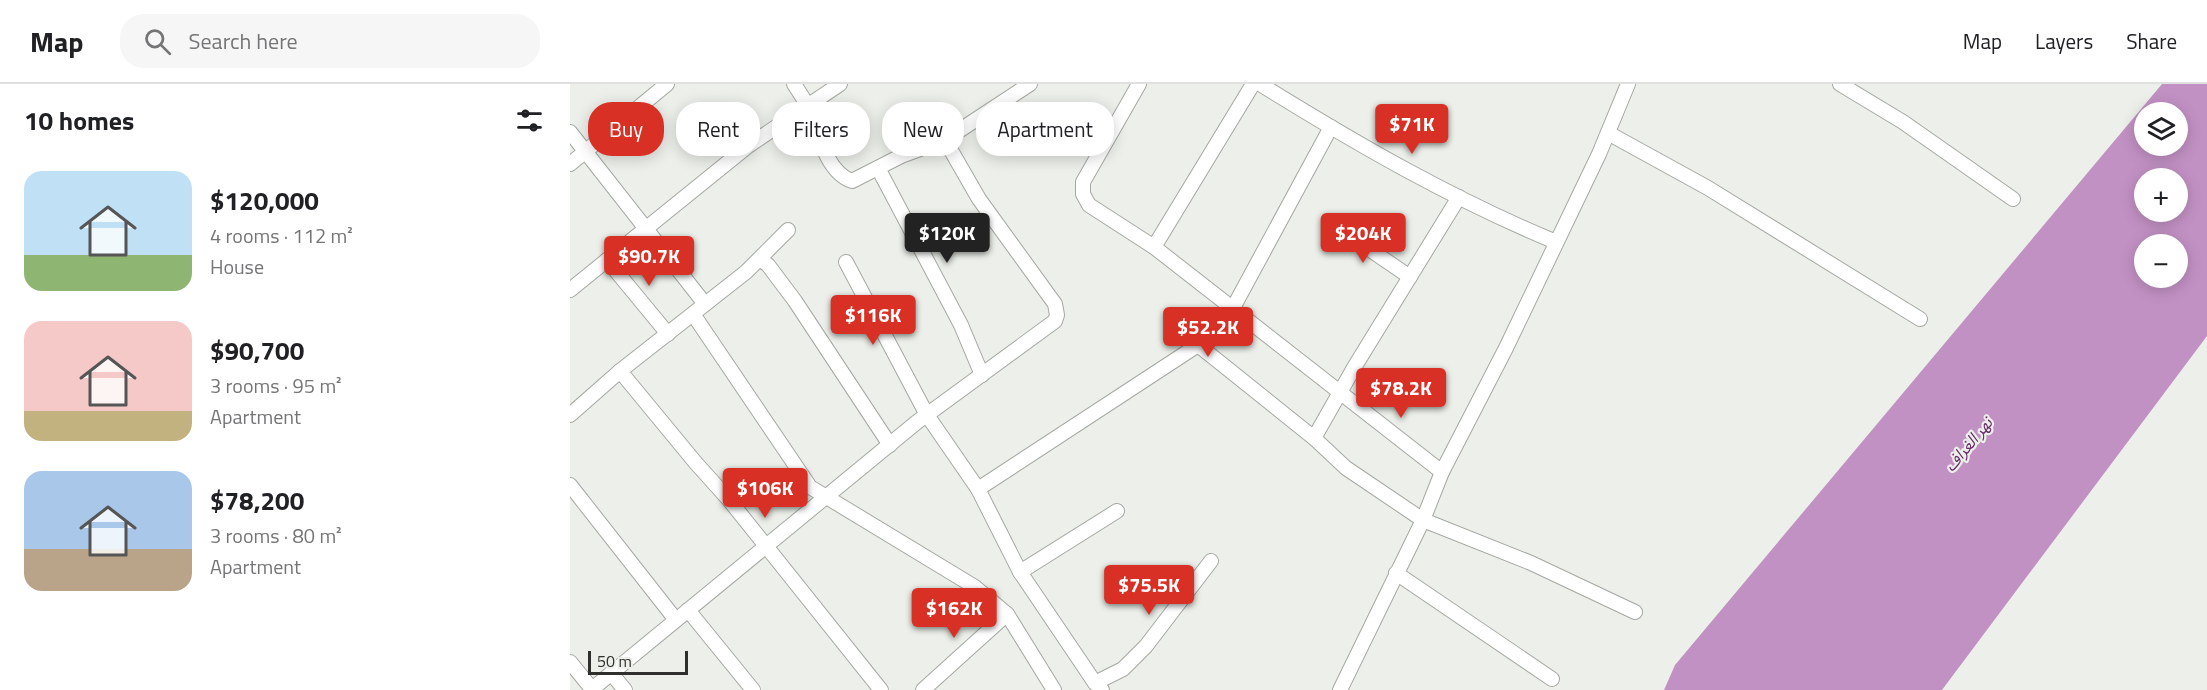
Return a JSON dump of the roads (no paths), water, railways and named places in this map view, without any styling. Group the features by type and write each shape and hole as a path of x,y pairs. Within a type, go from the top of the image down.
{"street":[{"path":"570,164 667,84"},
{"path":"794,84 805,102"},
{"path":"815,102 840,84"},
{"path":"964,127 1030,84"},
{"path":"1139,84 1083,182 1083,194 1089,205 1154,247 1442,472"},
{"path":"1154,247 1253,84"},
{"path":"1260,84 1369,150 1459,197 1556,242"},
{"path":"1340,690 1356,653 1374,623 1423,520 1442,472 1506,348 1608,133 1628,84"},
{"path":"1840,84 1903,122 2013,200"},
{"path":"978,489 1198,345 1233,308 1331,127"},
{"path":"570,290 748,146 772,130"},
{"path":"570,132 705,304"},
{"path":"1608,133 1708,188 1920,319"},
{"path":"827,156 844,178 852,181 901,156"},
{"path":"570,662 591,689 927,415 1055,321 1057,310 1042,285 979,199 954,156"},
{"path":"878,168 961,325 982,375"},
{"path":"1314,438 1459,197"},
{"path":"1334,225 1410,277"},
{"path":"570,415 620,371 760,259 788,230"},
{"path":"760,259 768,265 795,301 890,445"},
{"path":"606,260 668,334"},
{"path":"846,262 927,415 978,489 1020,572 1099,687 1146,646 1211,561"},
{"path":"693,314 810,487 975,587 1007,614 1054,690"},
{"path":"1198,345 1314,438 1346,468 1423,520 1531,563 1635,612"},
{"path":"620,371 766,546 881,690"},
{"path":"570,485 676,621"},
{"path":"1020,572 1116,511"},
{"path":"1396,573 1552,679"},
{"path":"688,610 753,690"},
{"path":"923,690 1007,614"},
{"path":"611,673 625,690"}],"water":[{"name":"نهر الغراف","path":"2162,84 2207,84 2207,336 1942,690 1664,690 1675,665 2134,117 2134,156 2188,156 2188,102 2147,102"}]}
